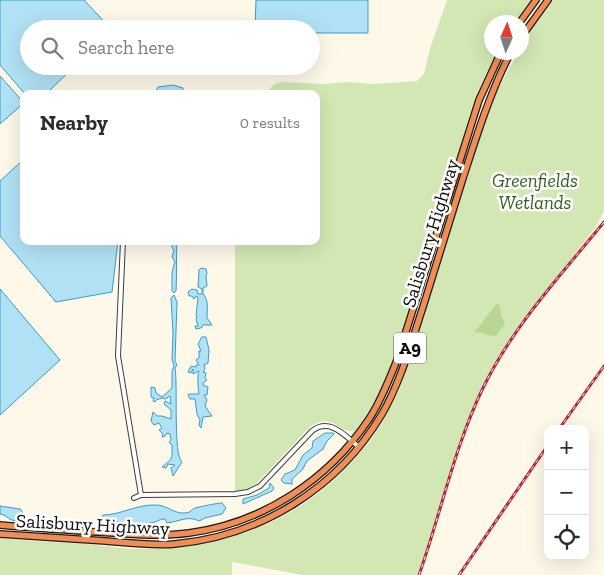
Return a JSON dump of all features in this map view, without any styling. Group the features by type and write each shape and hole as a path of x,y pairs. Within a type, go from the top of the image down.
{"highway":[{"path":"525,15 536,0"},
{"path":"529,26 548,0"},
{"name":"Salisbury Highway","path":"0,525 158,535 189,533 220,527 250,517 290,497 328,467 353,442 382,397 397,360 479,100 497,60"},
{"name":"Salisbury Highway","path":"0,534 142,544 174,544 206,540 231,534 259,523 285,510 323,483 359,447 382,412 402,372 480,125 496,82 507,60"}],"street":[{"path":"123,245 118,356 141,495"},
{"path":"134,498 138,498 141,495 235,494 248,492 260,486 312,431 322,425 333,427 359,447"}],"green space":[{"name":"Greenfields Wetlands","path":"447,0 532,0 520,15 484,15 484,60 493,60 468,119 393,361 372,406 356,430 345,430 326,421 311,426 253,487 235,494 235,245 320,245 320,90 269,90 273,85 282,82 373,84 417,81 424,74 430,48"},
{"name":"Greenfields Wetlands","path":"553,0 604,0 604,211 595,228 530,313 499,359 470,417 418,575 302,575 232,562 232,575 0,575 0,538 137,549 208,543 238,535 266,524 293,510 318,493 342,472 374,435 399,390 492,100 514,60 529,60 529,31"},
{"path":"497,303 500,306 505,324 496,336 481,332 474,333"}],"water":[{"path":"0,0 84,0 103,20 20,20 20,75 66,75 50,90 22,90 0,65"},
{"path":"256,0 368,0 368,33 320,33 320,20 255,20"},
{"path":"0,76 20,98 20,106 0,124"},
{"path":"173,85 183,88 183,90 156,90 158,87"},
{"path":"20,163 20,245 118,245 112,292 56,302 0,236 0,181"},
{"path":"172,245 177,245 176,291 174,293 172,291 172,272 175,262 172,257 174,250"},
{"path":"201,268 206,269 207,273 207,286 203,288 203,294 207,302 207,318 212,325 203,325 201,328 196,329 195,326 198,326 196,311 198,297 196,296 194,299 192,296 189,296 188,292 192,289 197,290 198,294 202,294 202,289 198,287 199,270"},
{"path":"0,289 60,360 0,415"},
{"path":"174,295 177,302 175,361 177,365 175,368 177,433 179,457 182,462 173,476 171,468 175,465 168,464 166,468 162,467 172,456 172,445 169,442 171,440 170,434 167,433 162,437 163,434 159,430 162,428 159,423 154,425 151,421 153,412 157,416 171,419 171,410 164,404 165,401 171,404 170,396 155,402 153,401 154,398 151,397 151,387 155,388 156,393 162,397 172,388 172,371 174,366 172,359 171,298"},
{"path":"202,337 206,337 209,350 208,363 204,365 205,369 203,372 206,373 205,378 207,380 203,385 208,387 207,395 204,395 207,400 205,406 212,416 203,417 201,428 195,399 190,399 188,395 199,394 199,371 193,374 193,369 191,373 188,372 191,366 196,367 196,365 199,365 196,360 199,358 199,351 201,351 198,344"},
{"path":"325,433 334,434 327,441 323,449 307,461 302,470 292,479 292,484 284,483 281,480 285,474 295,470 303,455 312,448 313,441"},
{"path":"270,483 274,488 272,491 243,504 243,499 257,495 269,488"},
{"path":"222,503 226,508 222,514 199,521 187,519 167,523 165,519 152,523 138,524 101,518 103,515 149,505 160,505 185,513 195,508"},
{"path":"0,506 20,509 24,514 22,521 11,520 0,514"}],"railway":[{"path":"419,575 464,434 483,388 495,365 523,322 604,222"},
{"path":"562,425 604,366"},
{"path":"459,575 544,451"}]}
